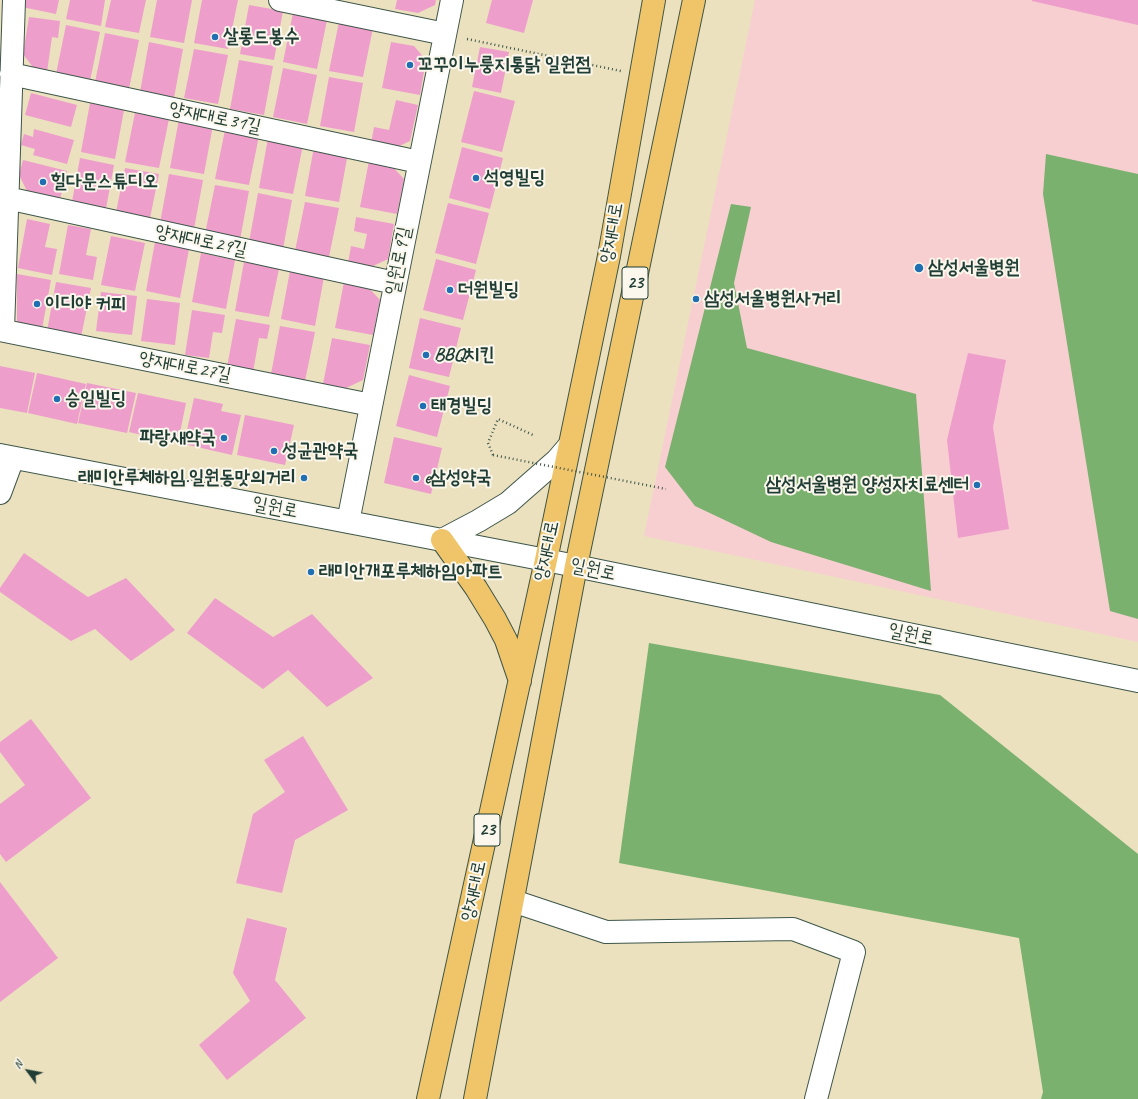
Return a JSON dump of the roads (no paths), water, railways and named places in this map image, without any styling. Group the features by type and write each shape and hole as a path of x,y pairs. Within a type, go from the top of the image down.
{"main road":[{"name":"양재대로","path":"428,1099 546,560 609,256 639,75 654,0"},
{"name":"양재대로","path":"475,1099 576,566 694,0"},
{"path":"442,540 476,588 495,619 506,640 520,681"}],"street":[{"path":"1,330 14,0"},
{"path":"280,0 445,34"},
{"name":"일원로9길","path":"348,522 452,0"},
{"name":"양재대로31길","path":"11,74 419,162"},
{"name":"양재대로29길","path":"7,198 395,283"},
{"name":"양재대로27길","path":"1,330 371,405"},
{"path":"442,540 478,522 508,502 552,465 569,446"},
{"path":"0,493 6,456"},
{"name":"일원로","path":"6,456 546,560 1138,681"},
{"path":"513,901 606,932 793,929 854,952 816,1099"}],"place":[{"name":"살롱드봉수","path":"215,37"},
{"name":"꼬꾸이누룽지통닭 일원점","path":"410,65"},
{"name":"석영빌딩","path":"476,178"},
{"name":"힐다문스튜디오","path":"43,182"},
{"name":"삼성서울병원","path":"919,268"},
{"name":"더원빌딩","path":"450,290"},
{"name":"삼성서울병원사거리","path":"696,299"},
{"name":"이디야 커피","path":"37,304"},
{"name":"BBQ치킨","path":"426,355"},
{"name":"승일빌딩","path":"57,399"},
{"name":"태경빌딩","path":"423,406"},
{"name":"파랑새약국","path":"224,438"},
{"name":"성균관약국","path":"274,451"},
{"name":"래미안루체하임.일원동맛의거리","path":"304,478"},
{"name":"e삼성약국","path":"416,478"},
{"name":"삼성서울병원 양성자치료센터","path":"977,485"},
{"name":"래미안개포루체하임아파트","path":"311,572"}]}
